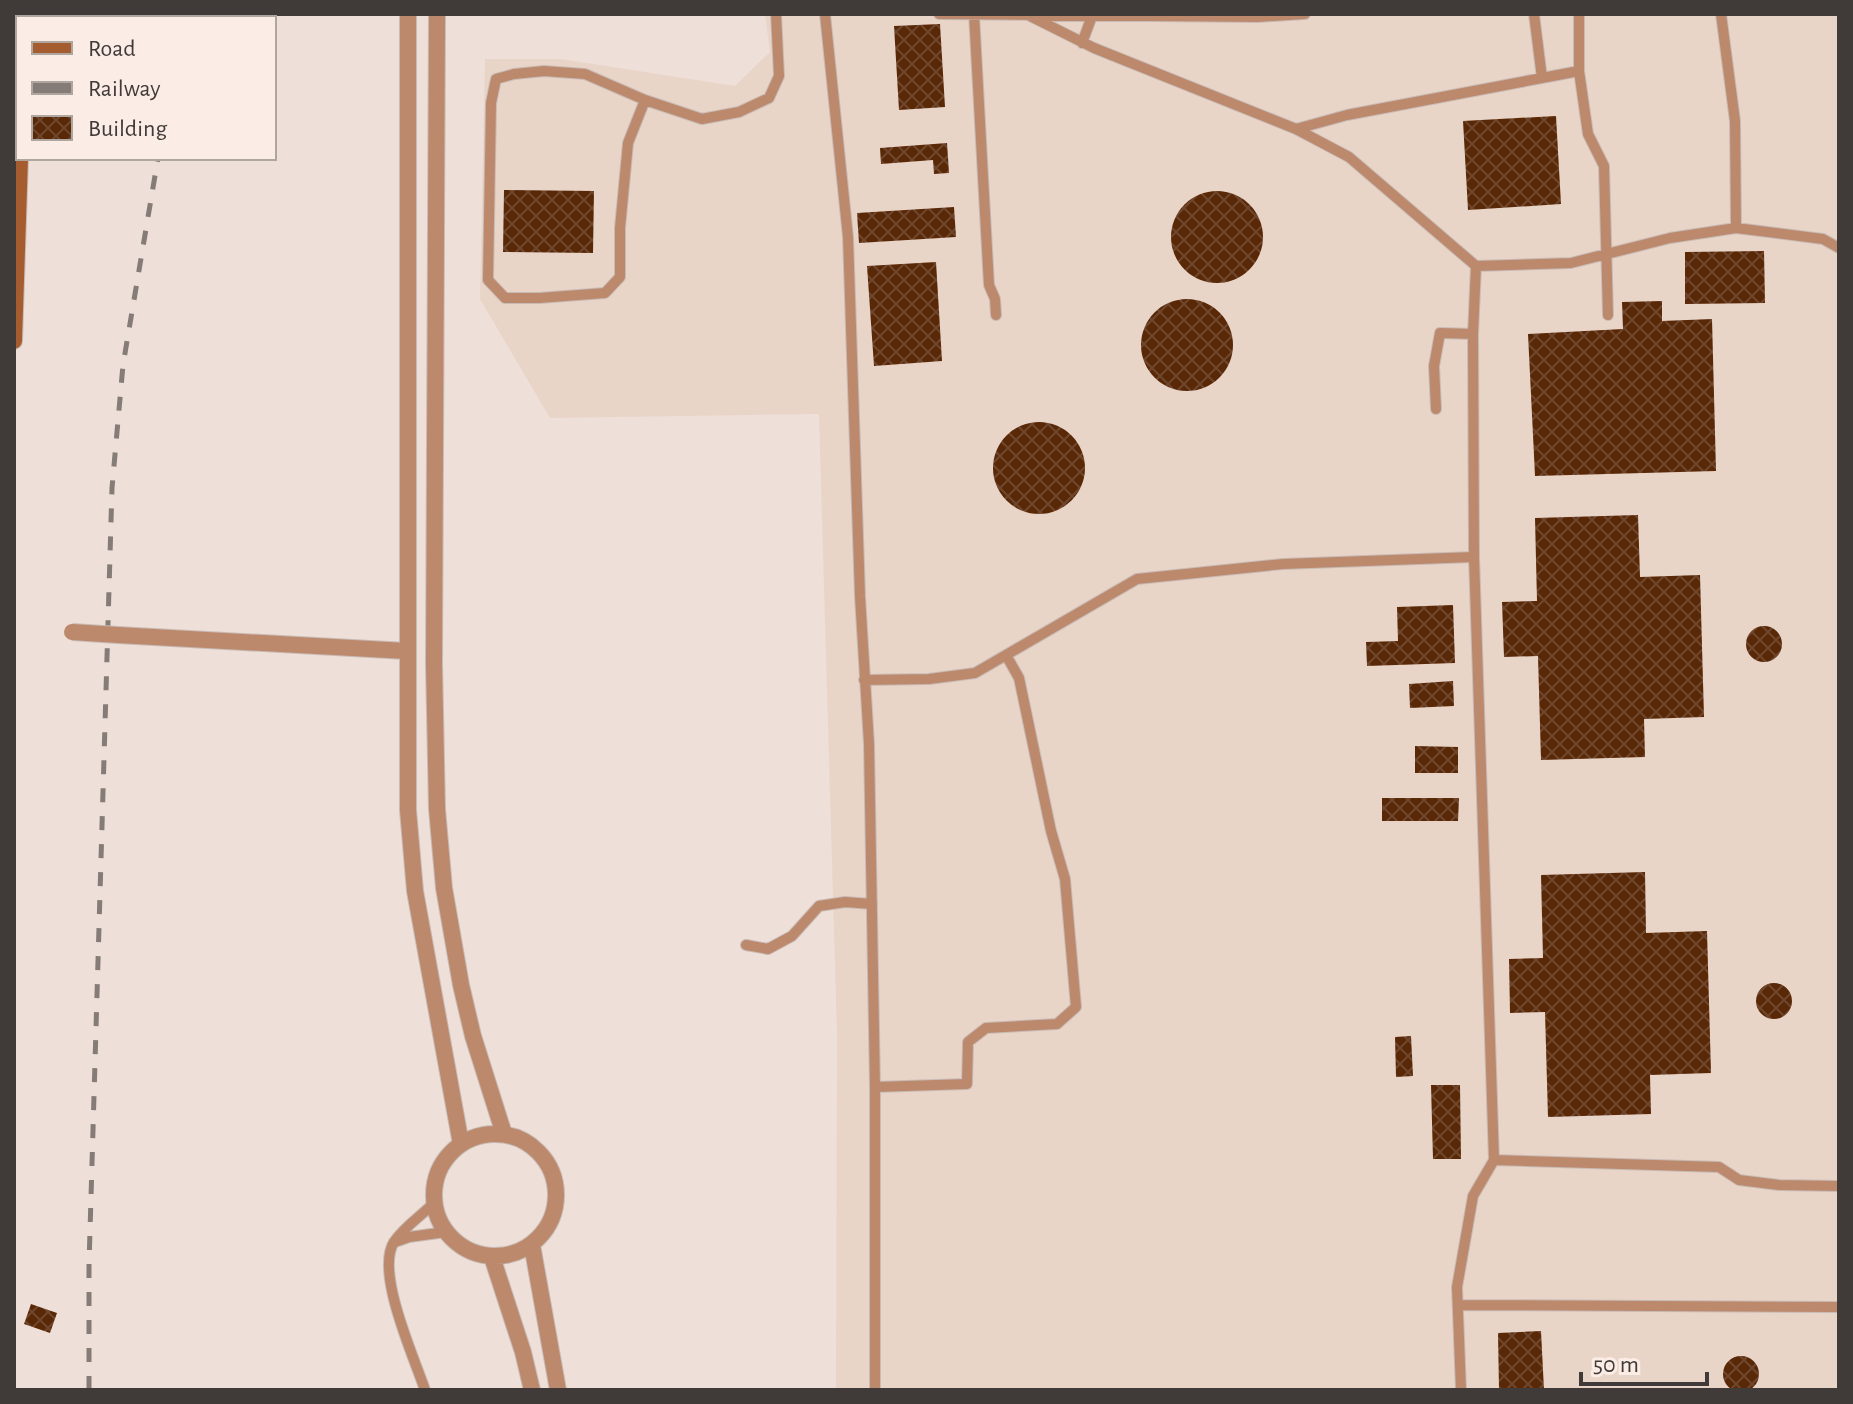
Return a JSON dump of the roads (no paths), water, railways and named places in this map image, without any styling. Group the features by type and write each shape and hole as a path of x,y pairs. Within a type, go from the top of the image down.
{"street":[{"path":"408,14 408,810 415,891 461,1144"},
{"path":"437,14 434,664 437,809 444,888 461,985 473,1036 504,1134"},
{"path":"14,341 20,160"},
{"path":"72,632 406,651"},
{"path":"504,1134 516,1137 545,1159 555,1180 556,1204 541,1237 532,1245 513,1254 492,1257 471,1252 446,1232 434,1203 437,1174 447,1157 461,1144 482,1135 504,1134"},
{"path":"532,1245 558,1390"},
{"path":"492,1257 532,1390"}],"lane":[{"path":"645,100 628,143 620,228 620,277 605,293 505,298 488,280 491,103 496,79 544,71 585,74 645,100 702,119 739,112 769,98 779,76 776,14"},
{"path":"825,14 848,237 869,744 875,1087 875,1390"},
{"path":"939,14 1258,17 1305,14"},
{"path":"1534,14 1542,78"},
{"path":"1579,14 1579,71 1588,134 1604,166 1607,194 1605,257 1608,315"},
{"path":"1721,14 1735,121 1736,228"},
{"path":"974,15 989,285 995,299 996,315"},
{"path":"1026,15 1082,43 1296,129 1349,157 1476,266 1571,263 1605,257 1670,238 1736,228 1823,239 1839,248"},
{"path":"1082,43 1092,16"},
{"path":"1296,129 1347,115 1579,71"},
{"path":"1461,1390 1457,1287 1473,1196 1494,1160 1474,557 1473,334 1476,266"},
{"path":"1436,409 1434,366 1440,333 1473,334"},
{"path":"864,680 929,679 975,673 1137,579 1283,564 1474,557"},
{"path":"875,1087 967,1084 968,1042 986,1028 1057,1024 1076,1007 1065,879 1051,831 1019,678 1006,655"},
{"path":"746,945 768,949 792,936 819,906 845,902 872,904"},
{"path":"1494,1160 1719,1167 1739,1180 1779,1185 1839,1186"},
{"path":"425,1390 389,1283 389,1254 394,1243 434,1203"},
{"path":"394,1243 409,1237 446,1232"},
{"path":"1458,1305 1839,1307"}],"railway":[{"path":"89,1390 89,1265 112,488 123,365 158,160"}]}
